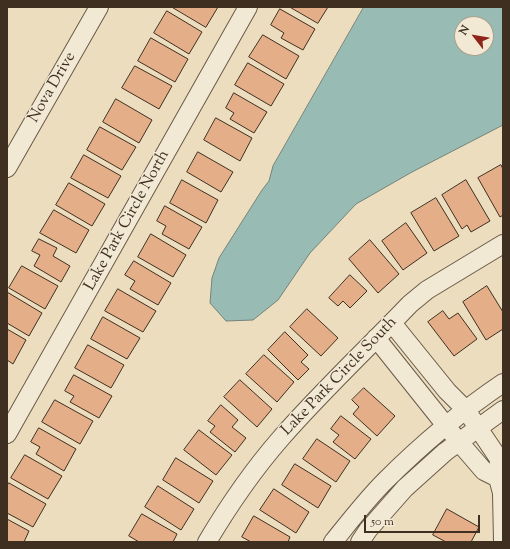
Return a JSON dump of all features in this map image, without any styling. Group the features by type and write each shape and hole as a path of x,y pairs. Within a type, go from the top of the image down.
{"street":[{"name":"Nova Drive","path":"7,168 99,7"},
{"name":"Lake Park Circle North","path":"7,434 248,7"},
{"name":"Lake Park Circle South","path":"207,542 224,514 252,474 280,438 376,338 410,304 427,290 503,244"},
{"path":"392,323 448,391 466,410 499,458 498,478 502,493 503,541"},
{"path":"376,338 484,471 498,478"},
{"path":"333,542 355,514 384,482 431,438 485,395 503,383"},
{"path":"360,542 368,530 405,488 445,452 503,410"}],"water":[{"path":"364,7 503,7 503,125 412,172 356,204 310,253 278,300 253,320 226,321 210,303 212,278 219,258 269,181 273,166"}],"building":[{"path":"172,7 218,7 206,27"},
{"path":"290,7 328,7 318,23"},
{"path":"280,9 315,29 303,50 281,38 284,33 271,25"},
{"path":"167,11 202,32 189,54 154,33"},
{"path":"263,35 299,56 286,79 249,57"},
{"path":"151,38 188,59 175,82 138,61"},
{"path":"248,63 284,84 271,106 235,85"},
{"path":"135,66 172,86 159,109 122,88"},
{"path":"234,93 267,112 254,133 230,119 234,113 226,108"},
{"path":"116,99 152,120 139,143 103,122"},
{"path":"216,118 252,138 240,161 204,140"},
{"path":"100,127 136,147 122,170 87,150"},
{"path":"198,152 233,172 221,192 187,172"},
{"path":"84,155 121,176 108,198 71,178"},
{"path":"501,165 503,169 503,215 500,217 478,178"},
{"path":"182,180 218,200 206,223 170,203"},
{"path":"466,180 490,221 471,232 467,225 462,229 442,195"},
{"path":"69,183 105,204 92,226 56,205"},
{"path":"436,198 459,236 434,251 411,213"},
{"path":"165,206 202,227 189,249 162,234 166,226 157,221"},
{"path":"54,210 89,230 76,253 40,233"},
{"path":"406,223 427,253 403,270 382,241"},
{"path":"151,234 186,255 173,277 138,257"},
{"path":"39,239 57,248 53,256 70,266 61,282 34,266 40,255 32,251"},
{"path":"370,240 399,274 378,293 349,259"},
{"path":"134,261 171,283 158,305 130,289 135,281 125,275"},
{"path":"22,266 58,286 45,309 9,288"},
{"path":"350,275 367,291 350,308 343,301 338,306 329,298"},
{"path":"487,286 503,312 503,329 486,340 463,302"},
{"path":"118,289 156,311 143,332 105,311"},
{"path":"7,292 42,313 29,336 7,323"},
{"path":"307,309 338,338 321,356 290,327"},
{"path":"443,311 449,319 458,313 477,339 454,356 428,322"},
{"path":"103,317 140,338 127,359 91,339"},
{"path":"7,329 26,340 13,364 7,360"},
{"path":"285,332 308,355 301,362 309,369 298,380 268,350"},
{"path":"88,345 124,365 111,388 75,368"},
{"path":"264,355 294,382 277,402 246,374"},
{"path":"74,375 112,396 99,418 70,402 74,396 65,391"},
{"path":"240,380 272,409 257,427 224,397"},
{"path":"364,388 395,416 377,436 353,414 359,407 352,400"},
{"path":"55,400 93,421 80,444 42,422"},
{"path":"221,405 238,420 232,427 246,438 235,452 210,432 215,426 208,421"},
{"path":"341,416 371,439 355,459 333,442 339,435 331,429"},
{"path":"39,428 76,449 64,471 36,454 40,447 31,442"},
{"path":"199,430 232,455 216,475 184,450"},
{"path":"317,439 350,461 336,482 303,459"},
{"path":"25,455 62,476 48,499 11,478"},
{"path":"176,458 213,481 199,503 163,480"},
{"path":"295,464 331,486 318,508 282,485"},
{"path":"9,483 46,504 33,527 7,513 7,486"},
{"path":"158,486 194,509 181,530 145,507"},
{"path":"274,489 309,512 296,533 260,510"},
{"path":"447,509 479,527 471,542 446,542 433,535"},
{"path":"142,514 177,534 173,542 139,542 129,536"},
{"path":"254,516 290,537 288,542 251,542 242,537"},
{"path":"7,519 29,531 24,542 7,542"}]}
